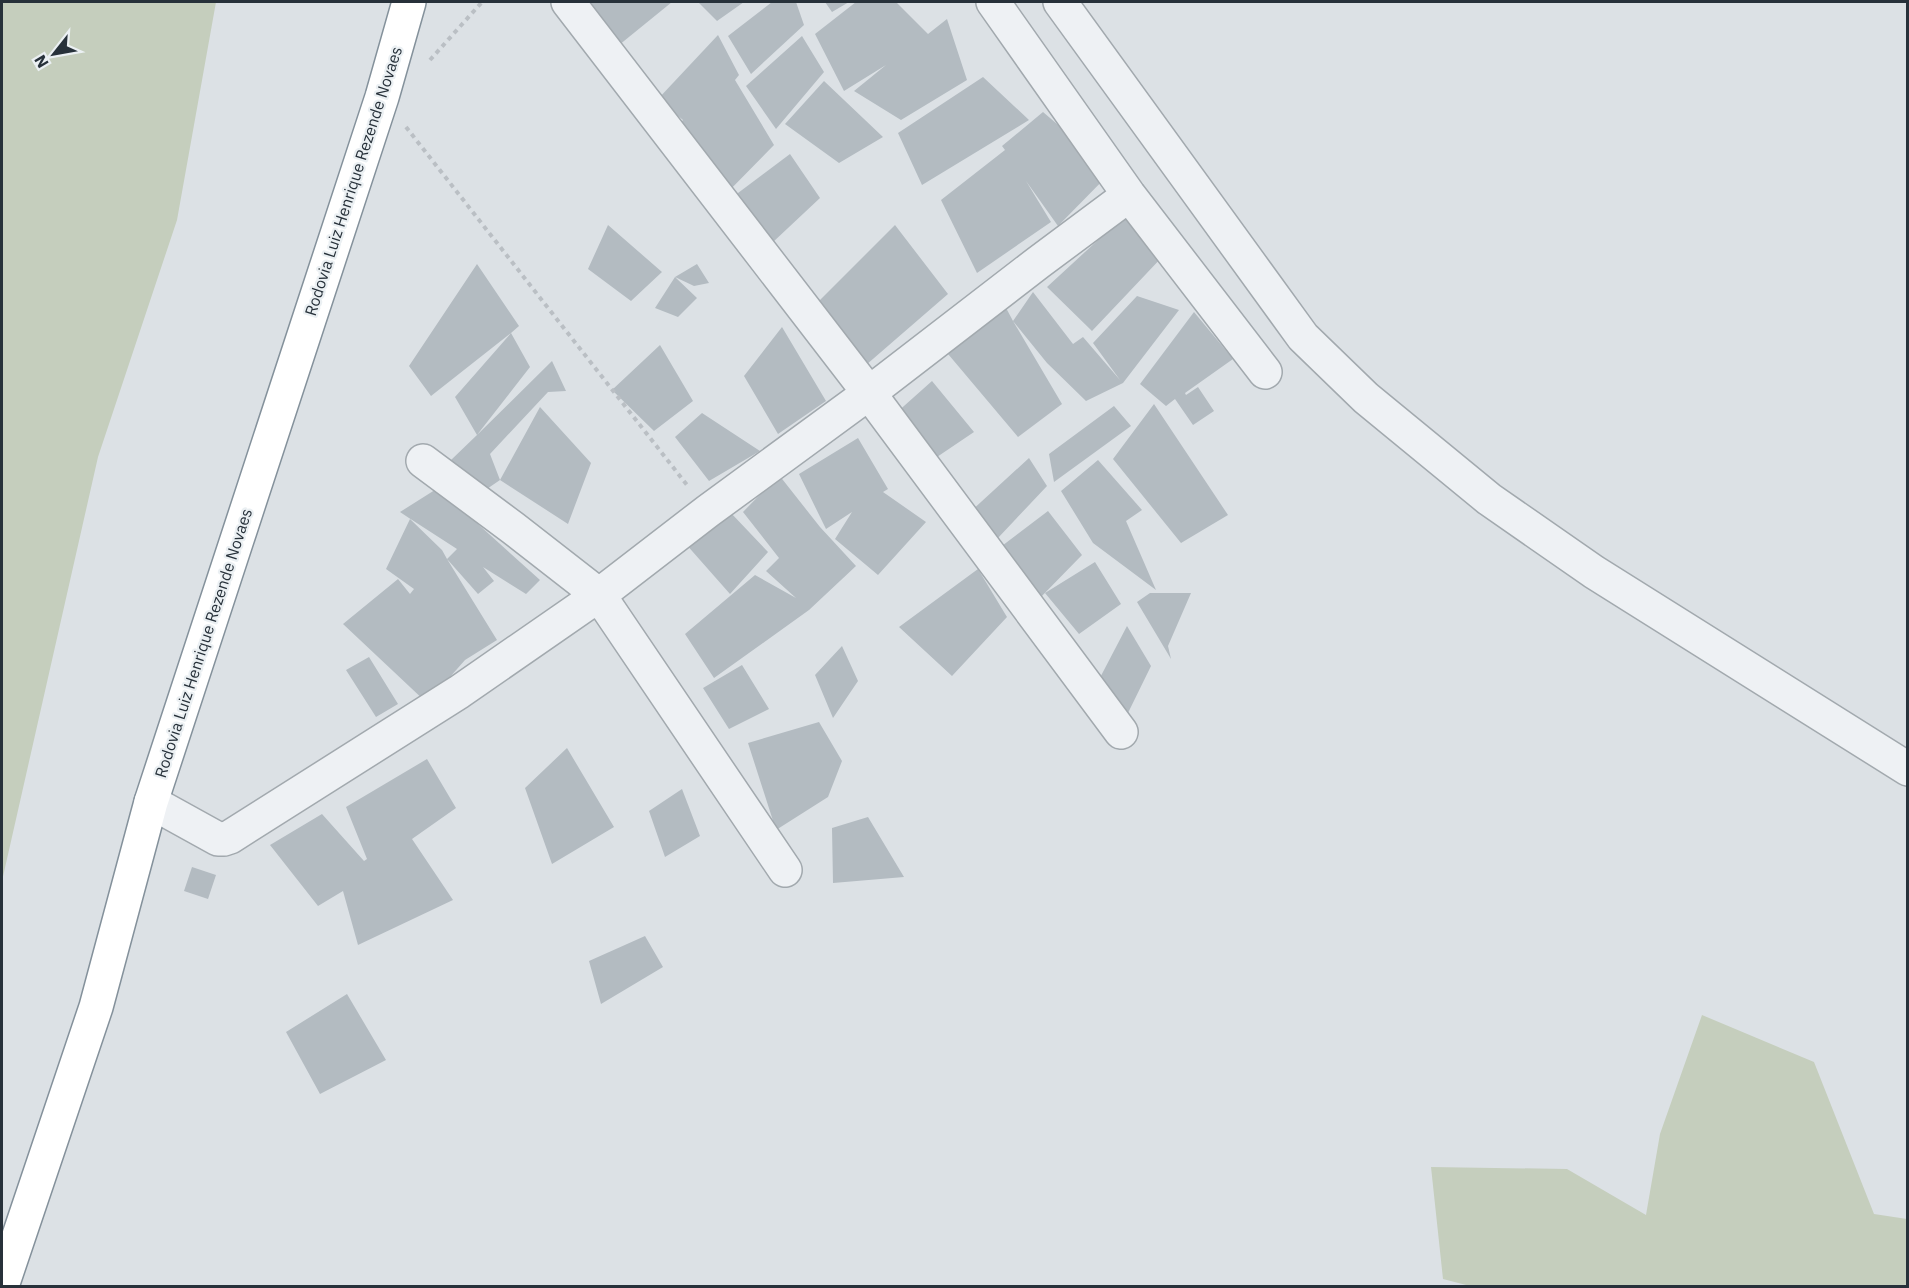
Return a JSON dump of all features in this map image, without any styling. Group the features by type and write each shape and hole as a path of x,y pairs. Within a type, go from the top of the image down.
{"highway":[{"name":"Rodovia Luiz Henrique Rezende Novaes","path":"2,1286 96,1007 151,802 382,97 409,2"}],"street":[{"path":"568,2 869,393 1121,732"},
{"path":"993,2 1129,195 1265,372"},
{"path":"1060,2 1304,337 1366,398 1489,499 1594,572 1908,769"},
{"path":"151,802 218,839 230,837 459,692 599,595 1129,195"},
{"path":"423,461 599,595 785,870"}],"path":[{"path":"428,62 482,2"},
{"path":"382,97 708,511"}],"green space":[{"path":"2,2 216,2 177,220 98,457 2,881"},
{"path":"1702,1015 1814,1062 1874,1214 1907,1219 1907,1286 1470,1286 1443,1279 1431,1167 1567,1169 1646,1215 1660,1134"}],"building":[{"path":"579,2 672,2 608,54"},
{"path":"698,2 744,2 717,21"},
{"path":"772,2 796,2 804,25 751,74 728,36"},
{"path":"825,2 849,2 832,12"},
{"path":"856,2 896,2 928,34 947,19 967,80 901,120 854,91 886,65 844,91 815,34"},
{"path":"718,35 739,75 735,80 774,145 720,200 670,135 683,120 658,99"},
{"path":"802,36 824,72 776,129 746,86"},
{"path":"983,77 1029,120 922,185 898,133"},
{"path":"824,81 883,137 839,163 785,124"},
{"path":"1043,112 1112,171 1058,226 1026,181 1051,222 977,273 941,200 1005,150 1002,146"},
{"path":"790,154 820,198 772,243 718,208"},
{"path":"1123,217 1164,255 1092,331 1047,287"},
{"path":"608,225 662,272 631,301 588,269"},
{"path":"895,225 948,294 866,365 816,304"},
{"path":"477,264 519,326 431,396 409,366"},
{"path":"697,264 709,283 694,286 675,277"},
{"path":"675,277 697,298 678,317 655,308"},
{"path":"1033,292 1073,344 1083,337 1120,380 1093,343 1137,296 1179,310 1123,383 1086,401 1047,363 1013,321"},
{"path":"1005,306 1062,404 1018,437 943,348"},
{"path":"1194,312 1233,359 1185,393 1186,395 1198,387 1214,411 1193,425 1175,399 1166,406 1140,384"},
{"path":"782,327 826,401 778,434 744,376"},
{"path":"511,333 530,367 477,435 455,397"},
{"path":"660,345 693,401 654,431 612,390"},
{"path":"552,361 566,391 548,392 490,454 500,480 481,493 451,460"},
{"path":"932,381 974,432 934,459 895,414"},
{"path":"1154,404 1228,515 1181,543 1113,459"},
{"path":"1114,406 1131,426 1054,482 1049,454"},
{"path":"540,407 591,463 568,524 500,480"},
{"path":"702,413 760,451 709,481 675,437"},
{"path":"858,438 888,489 883,492 926,522 878,575 835,539 852,512 826,529 799,474"},
{"path":"1029,458 1047,486 997,539 969,513"},
{"path":"1098,460 1142,510 1126,521 1156,590 1093,543 1061,491"},
{"path":"779,475 820,527 856,566 809,610 714,678 685,634 755,575 796,598 766,571 779,558 743,512"},
{"path":"438,488 540,580 526,594 483,567 494,581 478,594 447,559 457,549 400,512"},
{"path":"1048,511 1082,555 1038,600 994,552"},
{"path":"730,512 768,552 730,594 685,543"},
{"path":"410,519 442,550 497,640 465,660 427,703 343,624 398,579 410,594 414,589 386,569"},
{"path":"1095,562 1121,604 1079,634 1045,593"},
{"path":"978,569 1007,617 952,676 899,627"},
{"path":"1150,593 1191,593 1168,646 1171,659 1137,602"},
{"path":"1127,626 1151,666 1127,715 1092,693"},
{"path":"842,646 858,681 833,718 815,675"},
{"path":"369,657 398,704 376,717 346,670"},
{"path":"742,665 769,709 729,729 703,688"},
{"path":"819,722 842,761 828,797 776,830 748,743"},
{"path":"567,748 614,827 552,864 525,788"},
{"path":"427,759 456,808 412,839 453,900 358,945 343,891 318,906 270,845 322,814 364,861 367,859 346,807"},
{"path":"682,789 700,836 665,857 649,811"},
{"path":"868,817 904,877 833,883 832,828"},
{"path":"192,867 216,875 208,899 184,891"},
{"path":"645,936 663,967 601,1004 589,961"},
{"path":"347,994 386,1060 320,1094 286,1032"}]}
